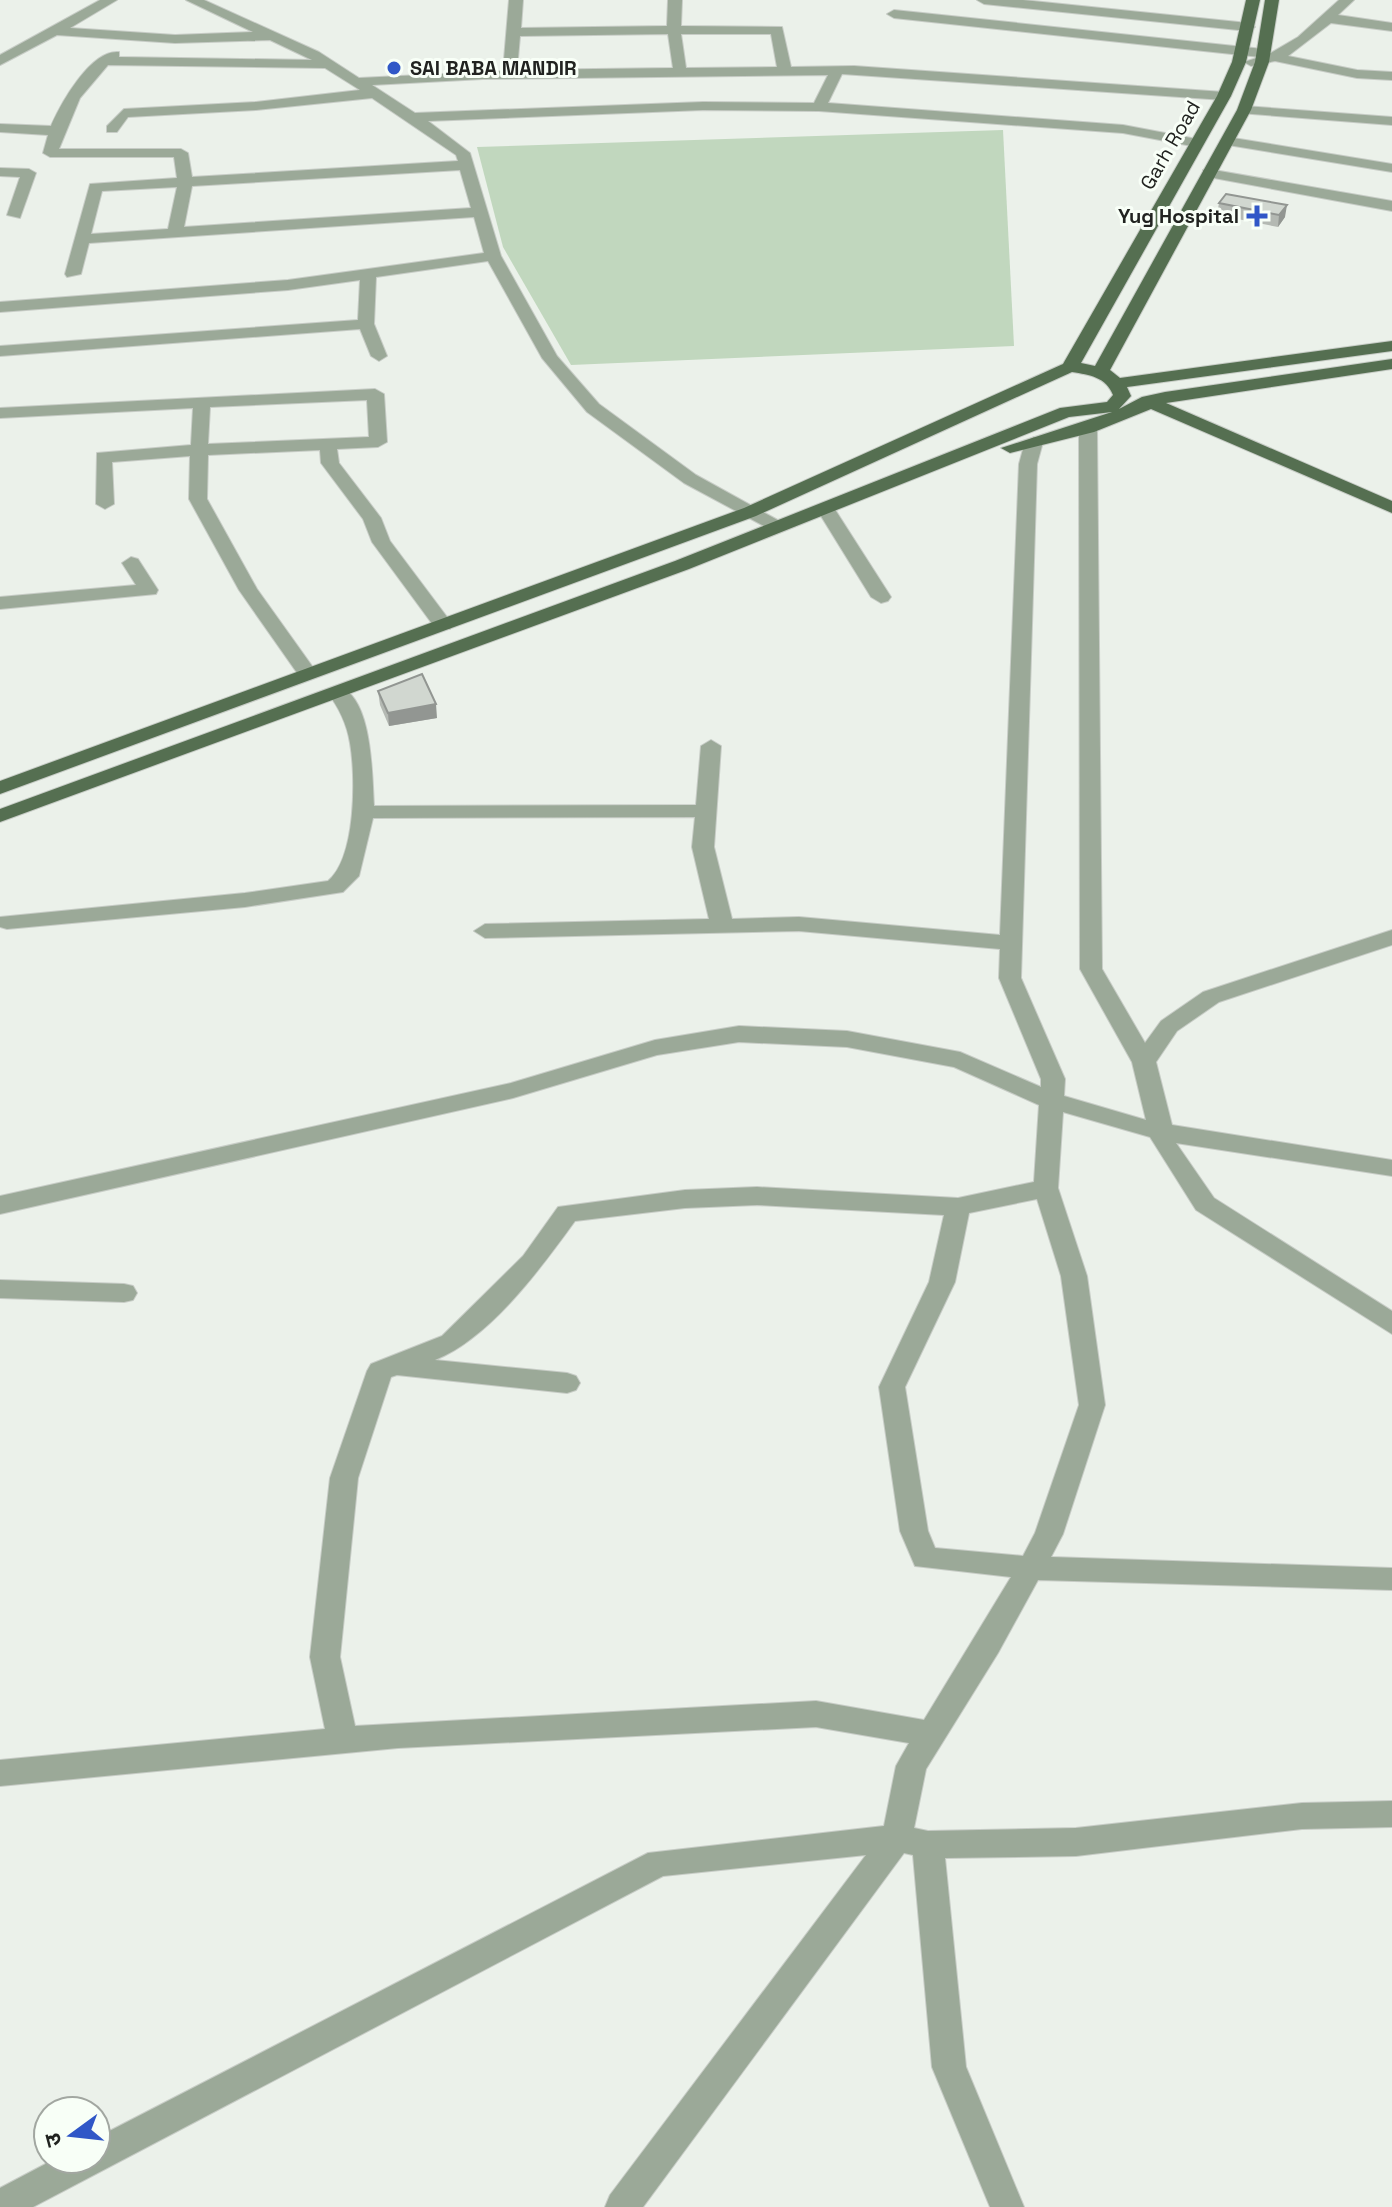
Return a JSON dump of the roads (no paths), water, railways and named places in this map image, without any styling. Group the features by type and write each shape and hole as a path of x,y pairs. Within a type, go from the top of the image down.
{"main road":[{"name":"Garh Road","path":"1070,367 1224,96 1240,56 1253,0"},
{"name":"Garh Road","path":"1101,371 1182,218 1244,110 1267,57 1272,0"},
{"path":"1156,215 1182,218"},
{"path":"1118,383 1392,346"},
{"path":"953,455 983,455 1088,428 1148,401 1392,364"},
{"path":"0,788 750,512 1034,384 1046,374 1070,367 1101,371 1118,383 1122,396 1112,407 1066,412 777,527 0,816"},
{"path":"1148,401 1392,508"},
{"path":"314,671 341,691"}],"street":[{"path":"0,47 83,0"},
{"path":"0,61 110,0"},
{"path":"193,0 276,35 328,64 414,117 463,153 493,256 550,358 593,408 690,479 777,527"},
{"path":"510,75 516,0"},
{"path":"675,0 674,30 680,72"},
{"path":"984,0 1052,3 1248,27"},
{"path":"1267,57 1302,42 1347,0"},
{"path":"894,14 1267,57 1357,74 1392,76"},
{"path":"1327,18 1392,27"},
{"path":"515,32 777,30 785,72"},
{"path":"57,31 144,37 276,35"},
{"path":"144,37 103,61 69,101 50,153 181,153 185,182 175,232"},
{"path":"103,61 328,64"},
{"path":"819,107 837,71"},
{"path":"356,82 510,75 837,71 1224,96"},
{"path":"112,129 124,113 256,106 374,93"},
{"path":"414,117 703,106 819,107 1123,129 1197,143"},
{"path":"1244,110 1392,121"},
{"path":"0,128 56,131"},
{"path":"1227,141 1392,168"},
{"path":"73,274 95,187 467,165"},
{"path":"0,172 29,173 15,215"},
{"path":"1208,173 1392,206"},
{"path":"82,239 480,212"},
{"path":"0,307 288,285 493,256"},
{"path":"368,275 366,324 379,356"},
{"path":"0,351 366,324"},
{"path":"0,413 375,394 378,442 103,457 105,504"},
{"path":"202,402 198,499 248,590 314,671"},
{"path":"1088,428 1091,969 1144,1062 1164,1144 1205,1204 1392,1324"},
{"path":"1012,2202 949,2067 913,1842 911,1766 988,1645 1049,1534 1092,1405 1074,1276 1046,1188 1053,1079 1010,978 1028,464 1034,442"},
{"path":"328,445 330,463 372,518 381,542 443,625"},
{"path":"825,508 881,597"},
{"path":"0,603 149,590 131,563"},
{"path":"7,922 245,900 335,887 348,876 364,812 360,742 341,691"},
{"path":"711,746 703,847 722,925"},
{"path":"364,812 705,811"},
{"path":"485,931 799,924 1011,943"},
{"path":"1144,1062 1169,1026 1211,997 1392,937"},
{"path":"0,1205 513,1090 655,1048 739,1034 847,1039 960,1060 1052,1101 1161,1132 1392,1168"},
{"path":"343,1741 325,1657 344,1478 380,1371 451,1343 532,1262 567,1213 685,1199 757,1196 958,1207 1046,1188"},
{"path":"958,1207 942,1282 892,1387 914,1531 925,1558 1031,1568 1392,1579"},
{"path":"0,1289 124,1293"},
{"path":"394,1366 567,1383"},
{"path":"0,1773 343,1741 816,1714 932,1734"},
{"path":"112,2148 659,1863 913,1842 1076,1842 1302,1816 1392,1814"},
{"path":"622,2207 913,1842"},
{"path":"0,2206 59,2175"}],"place":[{"name":"SAI BABA MANDIR","path":"394,68"},
{"name":"Yug Hospital","path":"1257,216"}]}
